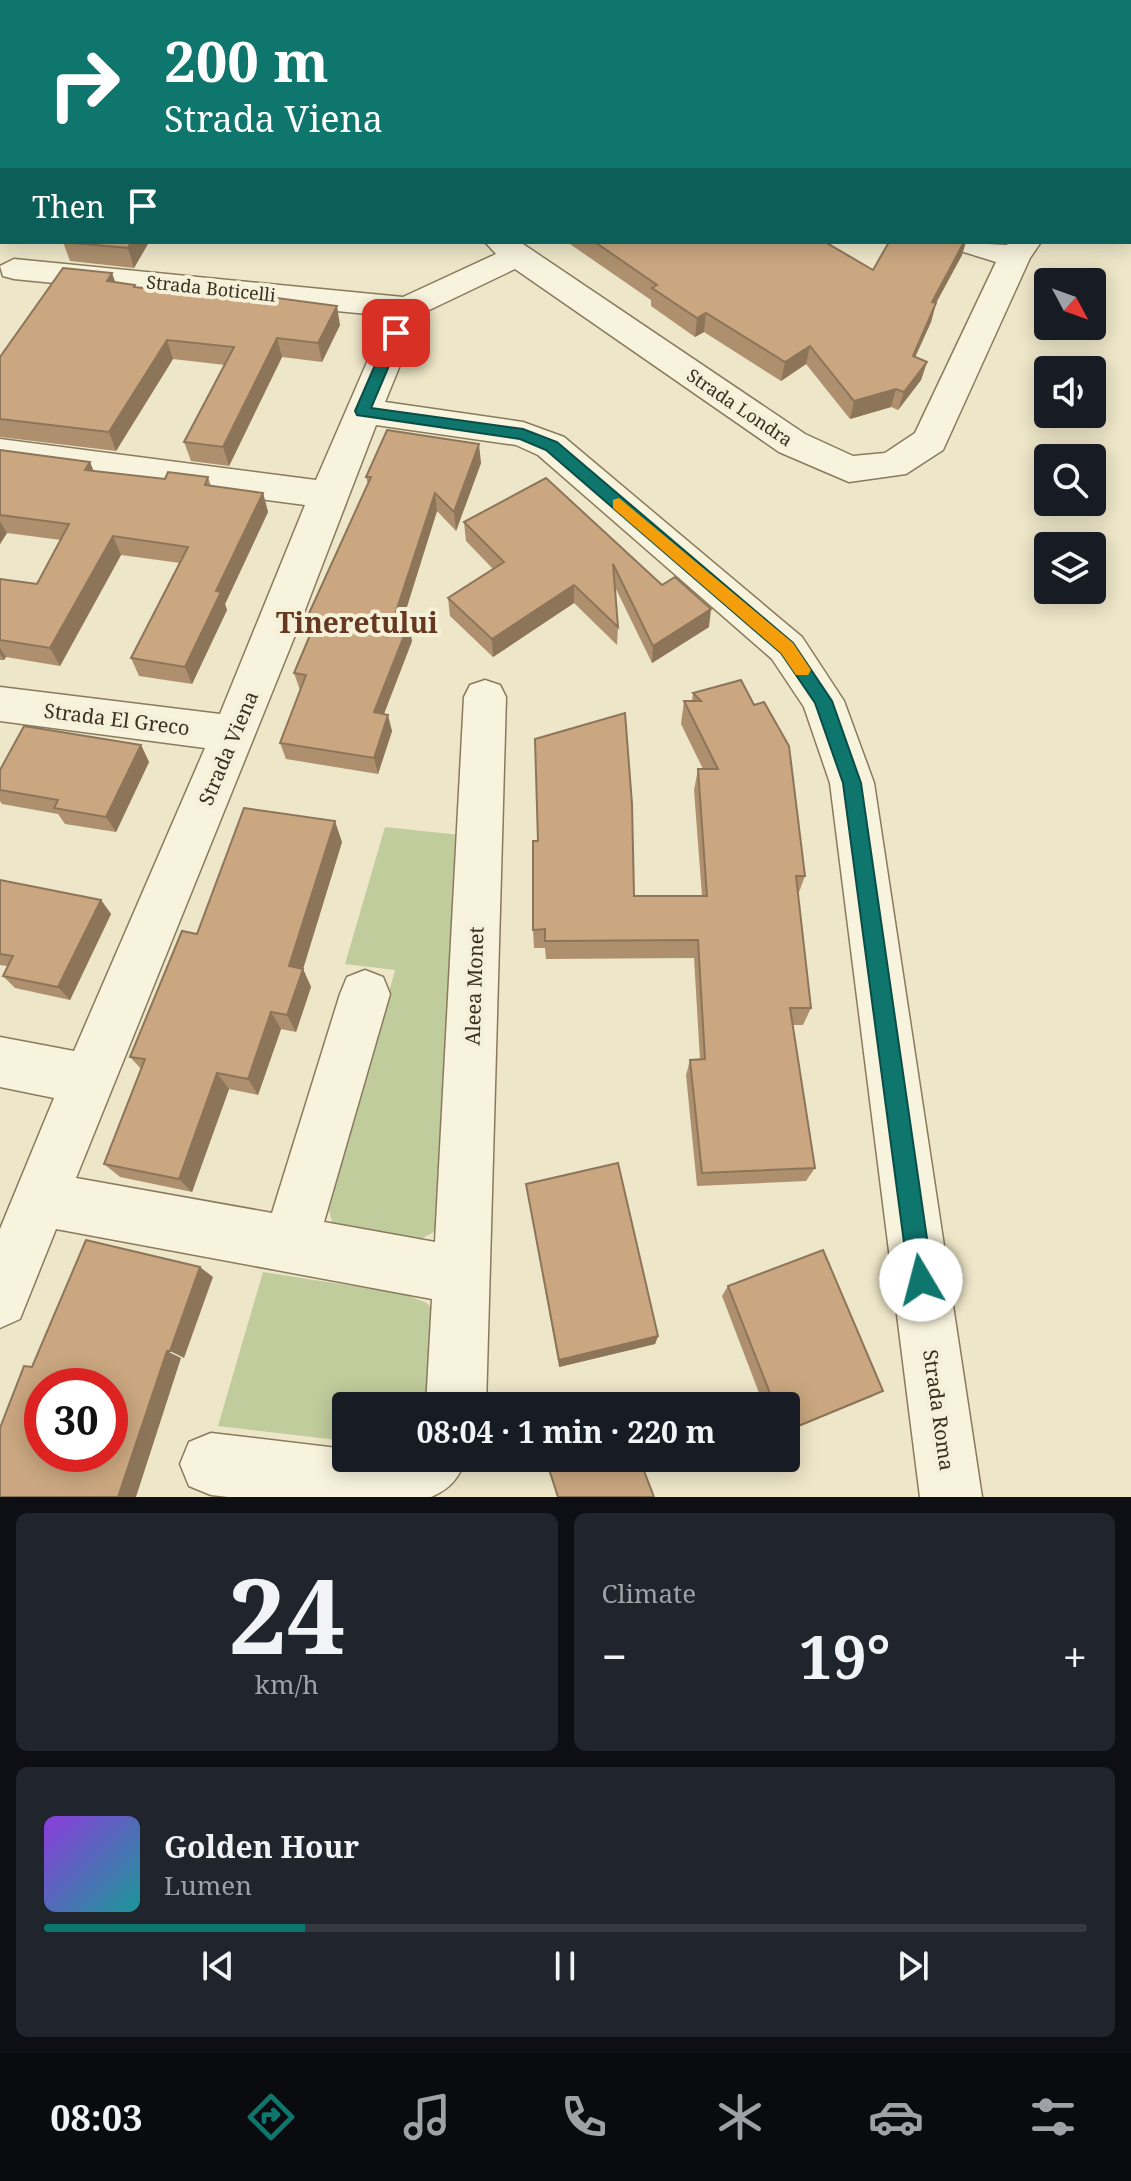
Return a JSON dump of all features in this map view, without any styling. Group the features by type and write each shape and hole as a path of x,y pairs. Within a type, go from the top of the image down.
{"street":[{"path":"979,244 1020,250"},
{"path":"407,308 509,249"},
{"name":"Strada Londra","path":"509,249 792,443 849,469 893,465 930,441 1020,250"},
{"name":"Strada Boticelli","path":"13,258 407,308"},
{"name":"Strada Viena","path":"0,1299 88,1079 234,734 362,411 407,308"},
{"name":"Strada Roma","path":"362,411 523,434 551,446 787,648 823,701 852,783 951,1497"},
{"path":"0,452 328,495"},
{"name":"Aleea Monet","path":"457,1392 485,697"},
{"name":"Strada El Greco","path":"0,704 234,734"},
{"path":"290,1244 365,994"},
{"path":"0,1062 88,1079"},
{"path":"41,1199 463,1276"},
{"path":"211,1464 381,1484 415,1472"}],"green space":[{"path":"385,827 460,835 442,1211 434,1232 419,1240 333,1226 329,1210 395,970 345,964"},
{"path":"263,1272 404,1294 427,1303 441,1321 431,1392 332,1392 332,1439 218,1426"}],"building":[{"path":"85,244 130,244 128,248"},
{"path":"598,244 828,244 873,270 888,244 963,244 932,302 936,303 913,356 927,362 904,392 896,389 854,401 810,346 785,362 706,313 697,318 652,288 657,285"},
{"path":"63,268 112,273 107,281 134,287 253,300 255,295 337,306 318,343 277,338 223,447 184,442 234,347 167,340 109,432 0,419 0,357"},
{"path":"387,430 479,444 454,512 435,493 388,636 409,623 374,712 388,715 374,758 280,743 306,675 294,673 316,621 306,620 371,477 366,477"},
{"path":"0,450 90,462 85,470 165,479 168,472 208,477 205,485 263,493 216,591 221,592 185,667 131,658 188,547 113,536 50,648 0,640 0,579 37,584 69,524 0,515"},
{"path":"546,478 662,585 675,577 711,609 653,646 613,564 618,627 574,585 492,639 448,598 504,562 464,522"},
{"path":"741,680 754,705 764,702 789,746 805,876 796,876 811,1008 790,1008 815,1168 702,1173 690,1060 705,1059 698,940 545,941 545,929 533,930 533,841 538,841 535,739 625,713 632,804 634,896 707,896 698,769 718,769 684,701 701,701 693,693"},
{"path":"24,726 141,745 106,817 54,808 58,800 0,790 0,770"},
{"path":"244,808 335,821 289,966 303,969 287,1015 271,1012 248,1079 217,1073 179,1179 104,1164 145,1059 130,1057 182,931 197,934"},
{"path":"0,880 101,900 58,987 3,976 13,956 0,954"},
{"path":"618,1163 658,1336 559,1360 526,1184"},
{"path":"86,1240 200,1267 170,1351 167,1351 128,1467 128,1368 24,1368 24,1472 126,1472 118,1497 0,1497 0,1428 24,1366 32,1367"},
{"path":"823,1250 883,1391 800,1425 800,1392 770,1392 728,1286"},
{"path":"550,1472 644,1472 654,1497 558,1497"}],"slow traffic":[{"path":"619,504 787,648 802,670"}],"district":[{"name":"Tineretului","path":"357,622"}],"route":[{"path":"396,333 362,411 523,434 551,446 787,648 823,701 852,783 921,1280"}]}
